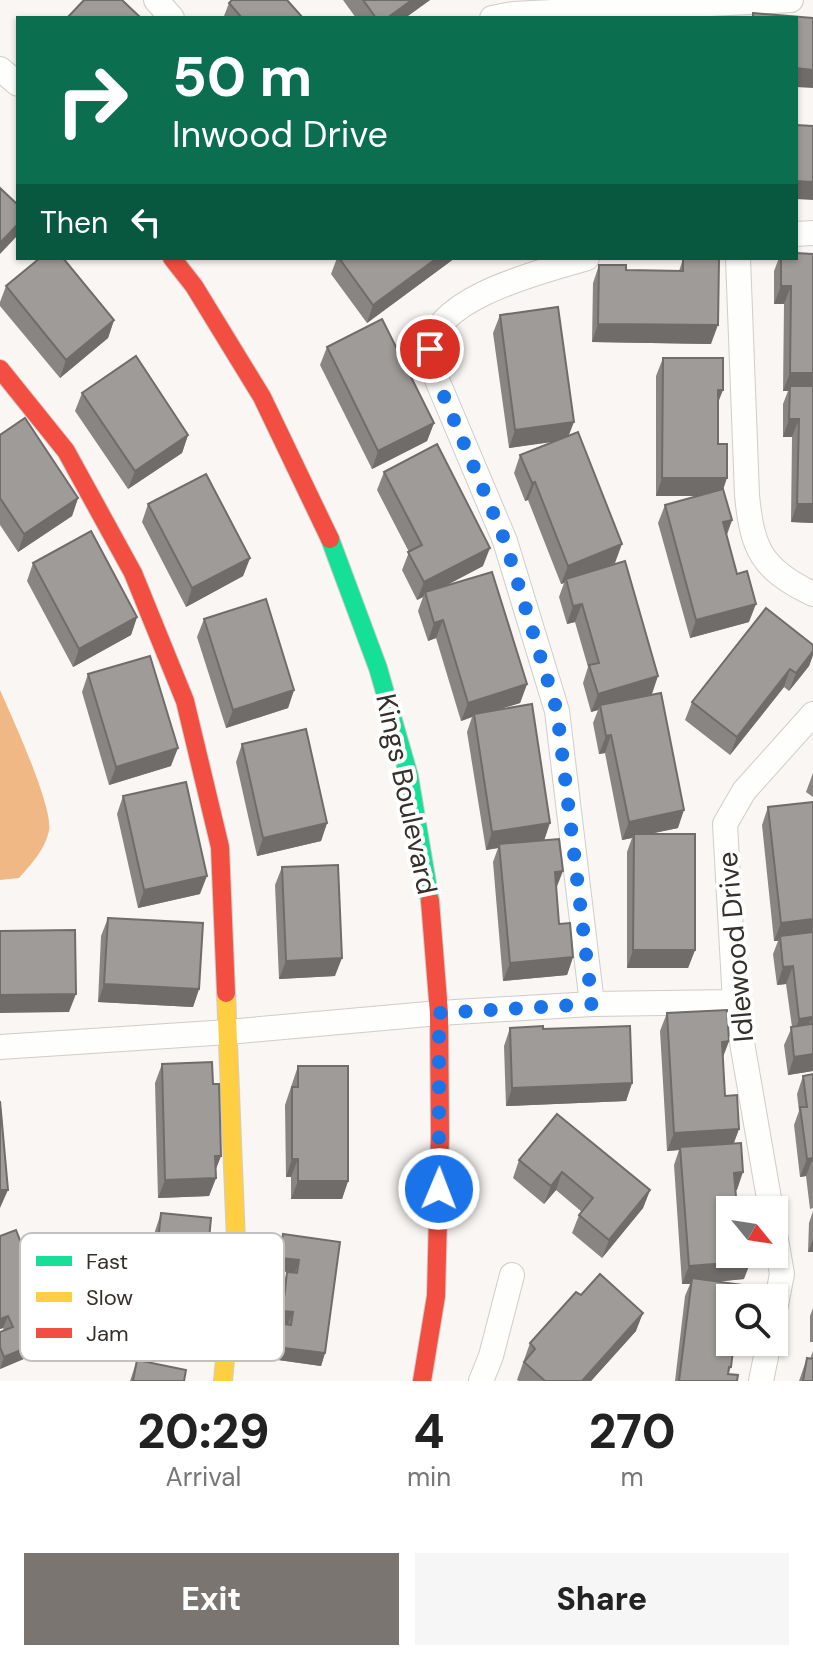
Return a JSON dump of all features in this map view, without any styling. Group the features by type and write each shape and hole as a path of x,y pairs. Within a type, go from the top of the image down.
{"street":[{"path":"156,0 170,16"},
{"path":"502,16 791,0"},
{"path":"0,69 16,82"},
{"name":"Kings Boulevard","path":"174,260 194,286 262,397 326,528 378,668 411,791 431,907 439,1013 436,1296 422,1381"},
{"path":"581,260 475,296 450,315 434,334 430,349 432,368 505,541 557,711 592,1004"},
{"path":"738,260 750,527 759,552 778,575 813,594"},
{"path":"0,369 66,451 133,573 185,701 220,847 236,1233"},
{"name":"Idlewood Drive","path":"769,1196 735,1002 725,824 744,791 813,714"},
{"path":"0,1047 228,1032 439,1013 592,1004 735,1002"},
{"path":"481,1381 491,1356 512,1275"},
{"path":"761,1381 766,1356"},
{"path":"223,1381 225,1361"}],"shaded area":[{"path":"0,690 39,783 49,819 49,831 41,851 19,878 0,880"}],"building":[{"path":"84,0 122,0 139,16 69,16"},
{"path":"232,0 287,0 301,16 240,16 229,3"},
{"path":"363,0 412,0 390,16 375,16"},
{"path":"753,13 789,16 753,16"},
{"path":"798,17 813,18 813,70 798,68"},
{"path":"798,125 813,126 813,182 798,181"},
{"path":"0,188 16,203 16,226 0,243"},
{"path":"798,253 813,254 813,373 790,373 791,286 781,286 781,260 798,260"},
{"path":"38,260 65,260 114,320 66,360 6,286"},
{"path":"340,260 434,260 373,305"},
{"path":"683,260 719,260 718,325 598,324 599,265 626,265 626,270 683,271"},
{"path":"558,307 574,422 515,430 500,315"},
{"path":"382,319 434,423 378,451 327,347"},
{"path":"136,356 188,435 135,471 82,393"},
{"path":"663,358 723,358 723,390 718,390 718,444 727,444 727,478 662,478"},
{"path":"790,386 813,386 813,504 797,504 799,419 789,419"},
{"path":"25,418 78,498 24,534 0,498 0,435"},
{"path":"578,432 622,544 568,566 535,482 532,483 520,455"},
{"path":"437,444 490,548 424,582 408,552 422,545 384,472"},
{"path":"206,474 250,558 192,588 148,504"},
{"path":"723,489 732,520 723,522 737,574 747,571 756,604 696,620 665,505"},
{"path":"91,531 137,617 79,649 33,563"},
{"path":"625,561 658,676 598,694 589,665 599,663 582,604 573,606 566,579"},
{"path":"492,572 527,684 468,703 443,620 434,623 425,592"},
{"path":"266,599 294,690 233,710 204,619"},
{"path":"766,608 813,645 813,651 796,673 790,669 737,737 692,702"},
{"path":"150,656 178,748 116,767 88,674"},
{"path":"661,693 684,810 629,822 611,735 606,736 600,705"},
{"path":"532,704 550,823 492,832 474,714"},
{"path":"306,729 327,823 263,838 242,744"},
{"path":"186,782 207,876 144,890 123,796"},
{"path":"813,802 813,919 781,923 768,807"},
{"path":"634,834 695,834 695,950 633,950"},
{"path":"559,839 563,871 555,872 559,924 570,923 573,957 510,963 499,844"},
{"path":"338,865 342,958 286,961 282,867"},
{"path":"108,918 203,923 199,989 104,984"},
{"path":"75,930 76,994 0,995 0,931"},
{"path":"813,932 813,1054 794,1057 791,1027 812,1024 812,1017 799,1019 793,966 783,967 780,936"},
{"path":"727,1010 729,1041 722,1042 725,1096 737,1095 739,1129 674,1133 667,1013"},
{"path":"543,1026 543,1029 630,1026 632,1083 512,1088 510,1028"},
{"path":"212,1062 213,1084 219,1084 221,1156 215,1156 216,1178 165,1180 162,1064"},
{"path":"298,1066 348,1066 348,1181 298,1181 298,1159 292,1159 292,1087 298,1087"},
{"path":"813,1074 813,1158 807,1159 800,1107 807,1107 803,1076"},
{"path":"0,1101 8,1190 0,1190"},
{"path":"557,1114 650,1190 609,1240 579,1215 593,1198 562,1172 551,1186 519,1160"},
{"path":"741,1143 743,1172 734,1173 736,1196 716,1196 716,1264 689,1266 680,1147"},
{"path":"161,1213 211,1218 210,1233 159,1233"},
{"path":"16,1230 20,1240 20,1350 4,1357 0,1332 13,1327 8,1316 0,1319 0,1236"},
{"path":"284,1234 340,1242 325,1353 284,1348 284,1324 291,1325 293,1312 284,1311 287,1272 297,1273 299,1260 284,1258"},
{"path":"600,1274 643,1313 582,1381 545,1381 524,1362 535,1349 530,1343 576,1292 581,1295"},
{"path":"692,1278 736,1284 716,1284 716,1356 732,1356 728,1374 738,1375 737,1381 679,1381"},
{"path":"807,1358 813,1359 813,1381 803,1381"},
{"path":"137,1361 186,1370 184,1381 133,1381"}],"traffic: fast":[{"path":"330,539 378,668 409,776 430,901"}],"traffic: slow":[{"path":"226,993 236,1233"},
{"path":"223,1381 225,1361"}],"traffic: jam":[{"path":"174,260 194,286 262,397 330,539"},
{"path":"0,369 66,451 133,573 185,701 220,847 226,993"},
{"path":"422,1381 436,1296 440,1135 439,1013 430,901"}],"route":[{"path":"430,349 432,368 505,541 557,711 592,1004 439,1013 439,1189"}]}
